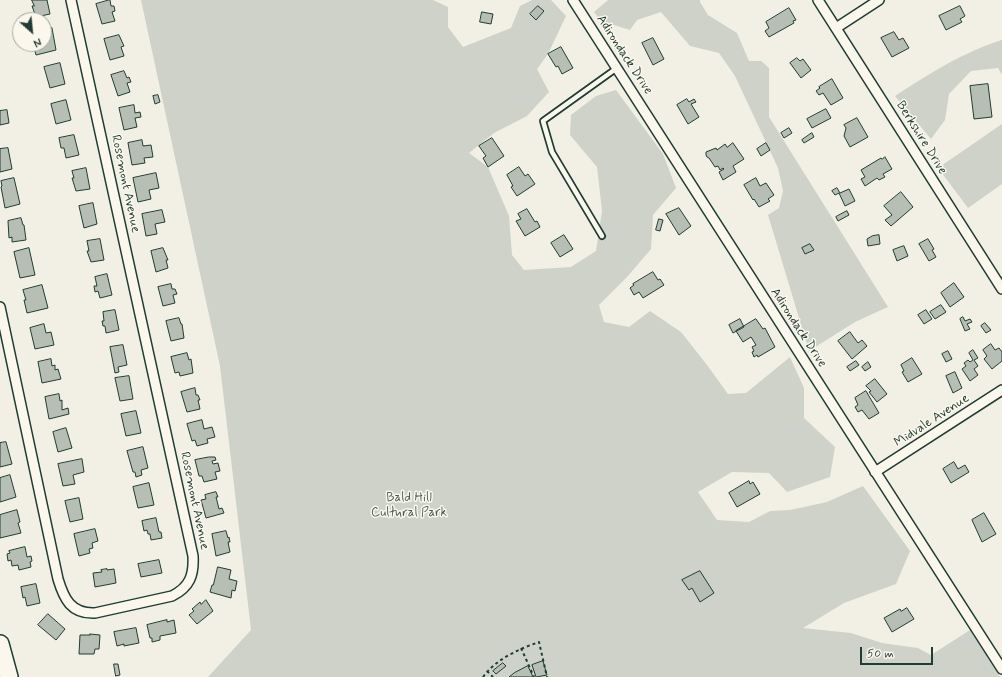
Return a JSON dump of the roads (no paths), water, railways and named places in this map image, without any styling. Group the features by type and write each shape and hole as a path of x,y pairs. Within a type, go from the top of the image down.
{"highway":[{"path":"0,644 9,677"}],"street":[{"name":"Rosemont Avenue","path":"0,307 58,579 67,601 85,613 95,613 172,596 181,591 188,584 193,572 193,556 71,0"},
{"name":"Adirondack Drive","path":"573,0 1002,669"},
{"name":"Berkshire Drive","path":"818,0 1002,289"},
{"path":"836,28 879,0"},
{"name":"Midvale Avenue","path":"875,472 1002,390"}],"lane":[{"path":"602,236 552,152 543,121 617,68"}],"park label":[{"name":"Bald Hill Cultural Park","path":"409,506"}]}
